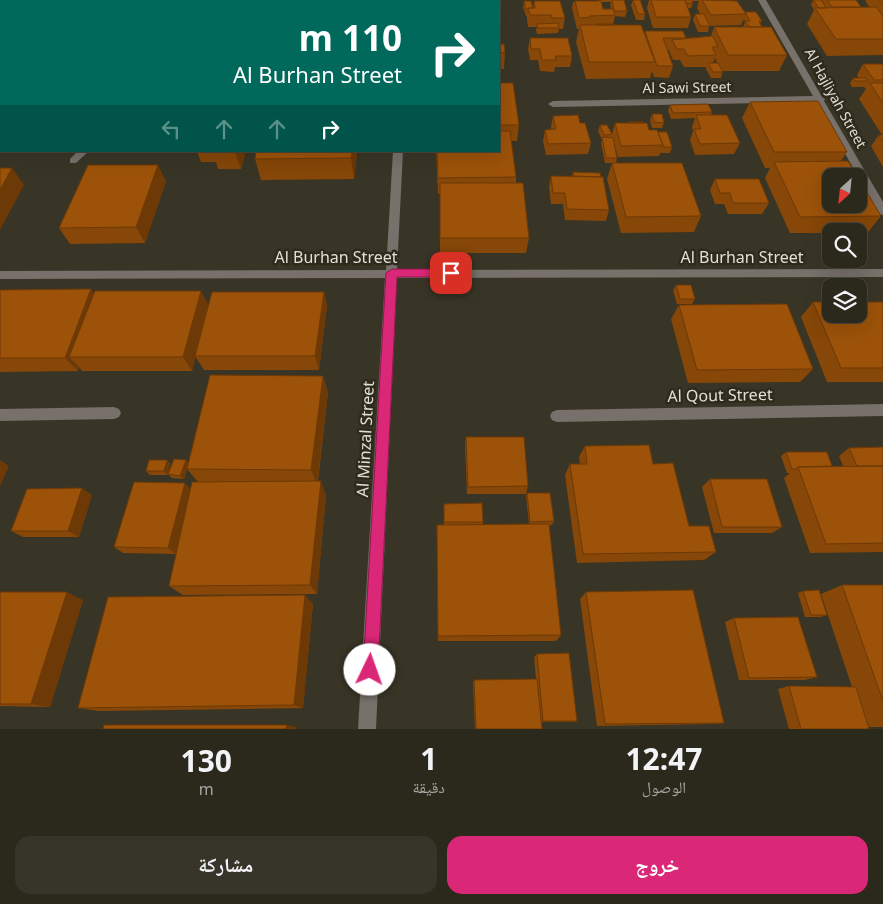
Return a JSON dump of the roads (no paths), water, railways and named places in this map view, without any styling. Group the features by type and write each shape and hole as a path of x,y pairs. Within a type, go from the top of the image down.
{"street":[{"name":"Al Hajliyah Street","path":"762,0 821,99 883,211"},
{"name":"Al Sawi Street","path":"553,104 821,99"},
{"path":"74,162 83,152"},
{"name":"Al Minzal Street","path":"367,729 398,152"},
{"name":"Al Burhan Street","path":"0,275 883,273"},
{"name":"Al Qout Street","path":"557,416 883,410"},
{"path":"0,415 114,413"}]}
